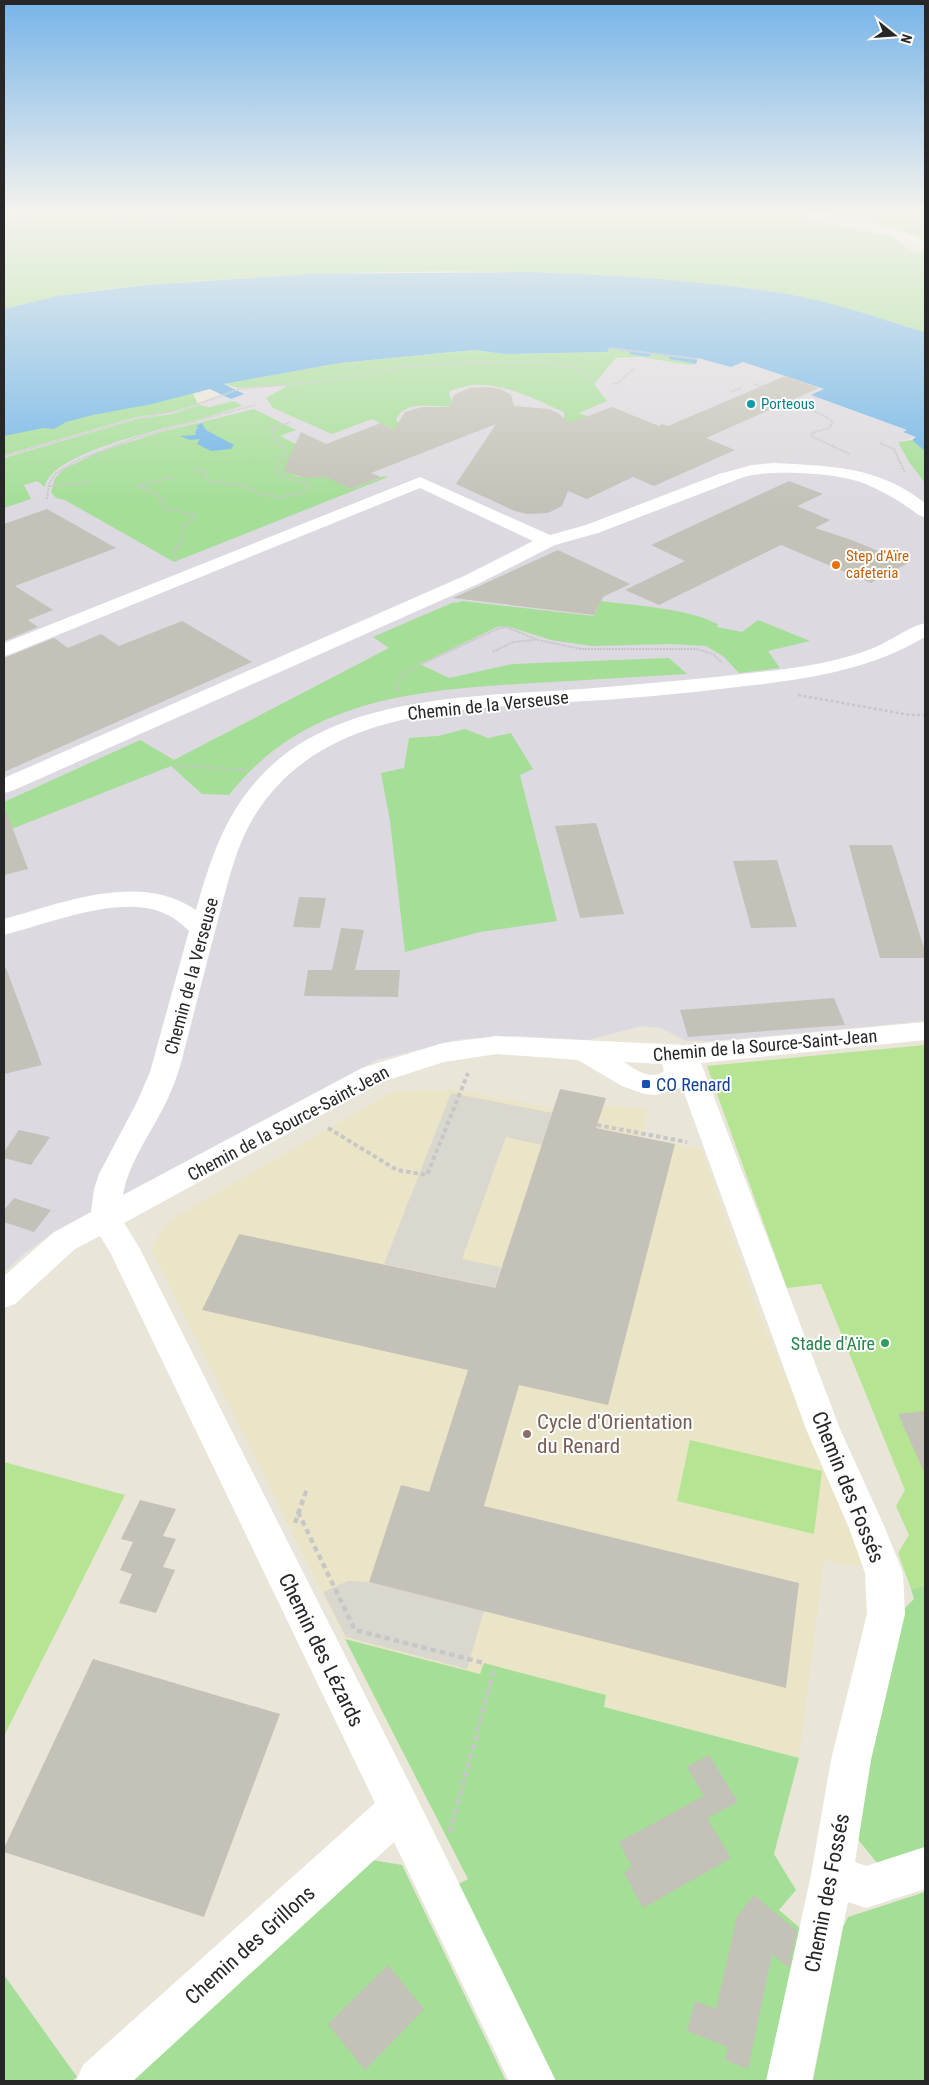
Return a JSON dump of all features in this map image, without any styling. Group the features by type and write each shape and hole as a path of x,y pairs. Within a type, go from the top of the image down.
{"street":[{"path":"4,786 462,584 548,541 592,528 725,478 752,470 774,468 810,469 857,475 893,491 925,512"},
{"path":"4,650 420,482 548,541"},
{"name":"Chemin de la Verseuse","path":"106,1220 110,1186 116,1169 145,1118 159,1087 202,929 234,831 265,785 279,770 300,754 345,730 404,714 490,701 682,688 821,670 857,660 901,642 925,629"},
{"path":"4,927 102,902 126,898 164,904 181,911 202,929"},
{"name":"Chemin de la Source-Saint-Jean","path":"106,1220 372,1075 443,1053 497,1045 582,1051 599,1059 630,1079 653,1085 672,1081 679,1074 677,1065 678,1055 925,1031"},
{"name":"Chemin des Fossés","path":"678,1055 823,1429 867,1528 884,1573 886,1614 852,1760 832,1875 789,2081"},
{"path":"4,1295 64,1242 106,1220"},
{"name":"Chemin des Lézards","path":"106,1220 123,1247 533,2081"},
{"name":"Chemin des Grillons","path":"100,2081 400,1809"},
{"path":"832,1875 866,1887 925,1868"}],"path":[{"path":"609,348 698,359"},
{"path":"4,456 135,419 176,412 235,390 325,381 401,367 502,362 547,363 570,365 582,371 590,382 594,383"},
{"path":"612,384 618,383 634,368"},
{"path":"754,384 795,399"},
{"path":"731,392 742,387"},
{"path":"796,402 802,408 825,416 832,421 833,424 830,428 812,433 811,436 852,455"},
{"path":"48,499 49,486 58,471 104,449 136,438 255,405"},
{"path":"194,470 206,472 206,478 210,481 243,485 272,496 289,496 301,493 310,487 308,483 288,479 277,471 276,464 288,450 271,436 271,430 275,426 291,422"},
{"path":"880,443 894,449 907,476 901,473"},
{"path":"173,477 138,486 161,497 164,508 194,515 194,519 185,524 182,529 183,540 173,553 178,560 173,566"},
{"path":"49,486 89,482"},
{"path":"400,700 399,680 407,671 497,629 506,627 538,640 590,649 697,649 713,654 728,669"},
{"path":"493,652 513,642 538,640"},
{"path":"759,679 766,688 772,690 910,715 925,715"},
{"path":"174,765 255,771"},
{"path":"323,1125 398,1170 427,1175 467,1074"},
{"path":"597,1124 684,1141"},
{"path":"298,1512 355,1630 484,1663"},
{"path":"448,1839 495,1666"}],"shaded area":[{"path":"641,357 689,365 698,358 717,362 743,362 824,389 812,395 907,430 903,432 917,437 898,442 909,462 925,483 925,1021 715,1041 687,1041 661,1028 641,1026 588,1040 518,1036 461,1039 377,1060 55,1231 4,1272 4,455 137,417 188,408 220,394 210,389 224,384 234,389 288,386"},
{"name":"Cycle d'Orientation du Renard","path":"451,1089 554,1108 603,1105 648,1109 642,1137 702,1149 757,1309 865,1565 854,1567 824,1560 799,1758 345,1639 151,1248 168,1221 392,1092"},
{"path":"451,1093 553,1113 542,1145 506,1137 462,1259 501,1267 486,1315 483,1285 384,1264"},
{"path":"348,1581 369,1582 484,1611 467,1669 346,1637 323,1592"}],"green space":[{"path":"852,310 925,310 925,332"},
{"path":"608,349 648,357 651,354 670,357 670,359 696,364 689,365 641,357 616,358 594,384 607,401 579,413 590,417 573,430 564,420 564,412 531,397 496,386 467,386 449,391 451,401 456,405 414,406 400,413 396,420 409,437 372,419 332,434 273,408 266,398 287,386 238,388 224,384 340,363 452,352 476,350 503,354 607,352"},
{"path":"201,392 193,394 198,404 171,412 137,417 4,455 4,425 45,421"},
{"path":"234,401 242,406 113,443 66,463 51,475 45,487 37,481 24,485 31,499 4,508 4,458 138,419 172,414 199,405 209,407"},
{"path":"254,409 296,430 280,436 315,454 288,462 286,468 294,475 298,477 324,477 351,489 384,476 388,477 174,562 65,500 56,498 51,492 55,478 64,469 99,452 157,433"},
{"path":"912,440 925,450 925,483 909,462 898,442"},
{"path":"462,601 594,616 601,601 646,606 691,614 718,624 717,627 742,632 758,620 810,641 768,651 780,668 739,673 724,657 706,646 671,644 592,646 551,640 506,626 497,627 420,664 449,678 512,664 669,658 687,674 450,690 408,696 368,705 329,718 293,737 260,762 229,795 202,794 171,766 4,832 4,802 140,740 174,760 389,648 373,637 454,602"},
{"path":"465,729 488,738 511,733 533,769 520,775 557,921 480,932 405,952 390,821 381,773 404,768 409,738 438,736"},
{"name":"Stade d'Aïre","path":"925,1045 925,1586 911,1589 898,1553 909,1535 896,1506 905,1490 821,1284 787,1288 707,1066"},
{"path":"690,1440 822,1471 814,1534 677,1501"},
{"path":"4,1462 125,1495 4,1736"},
{"path":"925,1586 925,1847 877,1863 853,1833 904,1609 914,1599 911,1589"},
{"path":"345,1639 480,1674 484,1663 606,1695 604,1707 799,1758 774,1854 796,1890 779,1910 801,1929 767,2081 552,2081 455,1886 468,1879"},
{"path":"372,1860 402,1865 506,2081 133,2081"},
{"path":"925,1892 925,2081 813,2081 843,1927 848,1917"},
{"path":"4,1975 77,2077 72,2081 4,2081"}],"water":[{"path":"4,310 853,310 925,332 925,451 912,440 916,437 903,432 907,430 811,395 824,389 743,362 731,367 698,358 696,364 669,359 670,357 652,354 648,357 609,349 607,352 503,354 476,350 340,363 224,384 244,394 231,399 210,389 152,404 93,415 66,422 54,429 43,428 4,436"},
{"path":"202,423 206,430 234,445 231,449 211,451 197,444 200,439 190,440 180,436 196,435 195,432 198,427 196,426"}],"building":[{"path":"785,376 819,388 706,438 735,450 654,486 633,477 587,499 568,491 562,506 548,513 527,514 515,511 456,484 496,424 371,473 381,477 351,489 326,477 305,478 283,471 301,432 326,444 381,423 394,430 405,412 422,407 449,407 454,395 469,388 487,387 501,389 511,395 514,406 549,409 558,413 569,423 612,407 659,426 662,424 668,426"},
{"path":"789,481 823,494 797,506 830,520 815,528 849,539 908,563 871,583 781,545 659,605 625,590 685,561 651,545"},
{"path":"47,509 116,548 15,586 53,610 28,620 38,627 4,641 4,524"},
{"path":"558,550 630,584 603,597 594,615 453,598"},
{"path":"182,621 252,662 4,772 4,658 54,638 68,648 101,634 119,646"},
{"path":"4,811 6,811 28,869 4,875"},
{"path":"596,823 624,914 580,918 555,826"},
{"path":"849,845 892,845 925,951 925,958 880,958"},
{"path":"777,860 797,927 751,928 733,861"},
{"path":"299,897 326,898 320,928 293,927"},
{"path":"341,928 364,930 355,970 400,970 398,997 304,996 308,970 332,970"},
{"path":"6,968 42,1065 4,1074 4,969"},
{"path":"834,998 845,1025 688,1037 680,1010"},
{"path":"560,1089 606,1098 596,1128 675,1144 608,1405 519,1385 484,1506 799,1583 786,1688 369,1582 401,1485 429,1492 468,1370 202,1310 239,1234 495,1288"},
{"path":"19,1130 50,1137 31,1165 4,1158 4,1152"},
{"path":"14,1198 51,1210 34,1232 4,1222 4,1210"},
{"path":"925,1411 925,1474 898,1414"},
{"path":"140,1500 176,1509 163,1536 176,1539 163,1567 175,1570 156,1613 119,1603 132,1574 120,1570 133,1542 121,1539"},
{"path":"93,1659 280,1714 204,1917 4,1852 4,1848"},
{"path":"709,1755 738,1802 707,1818 731,1858 643,1908 624,1873 632,1867 619,1842 704,1796 687,1767"},
{"path":"754,1895 797,1931 789,1968 772,1954 748,2069 725,2060 728,2047 687,2031 695,2001 716,2009 737,1917"},
{"path":"388,1965 424,2009 365,2070 328,2024"}],"place":[{"name":"Porteous","path":"751,404"},
{"name":"Step d'Aïre cafeteria","path":"836,565"},
{"name":"CO Renard","path":"646,1084"},
{"name":"Stade d'Aïre","path":"885,1343"},
{"name":"Cycle d'Orientation du Renard","path":"527,1434"}]}
